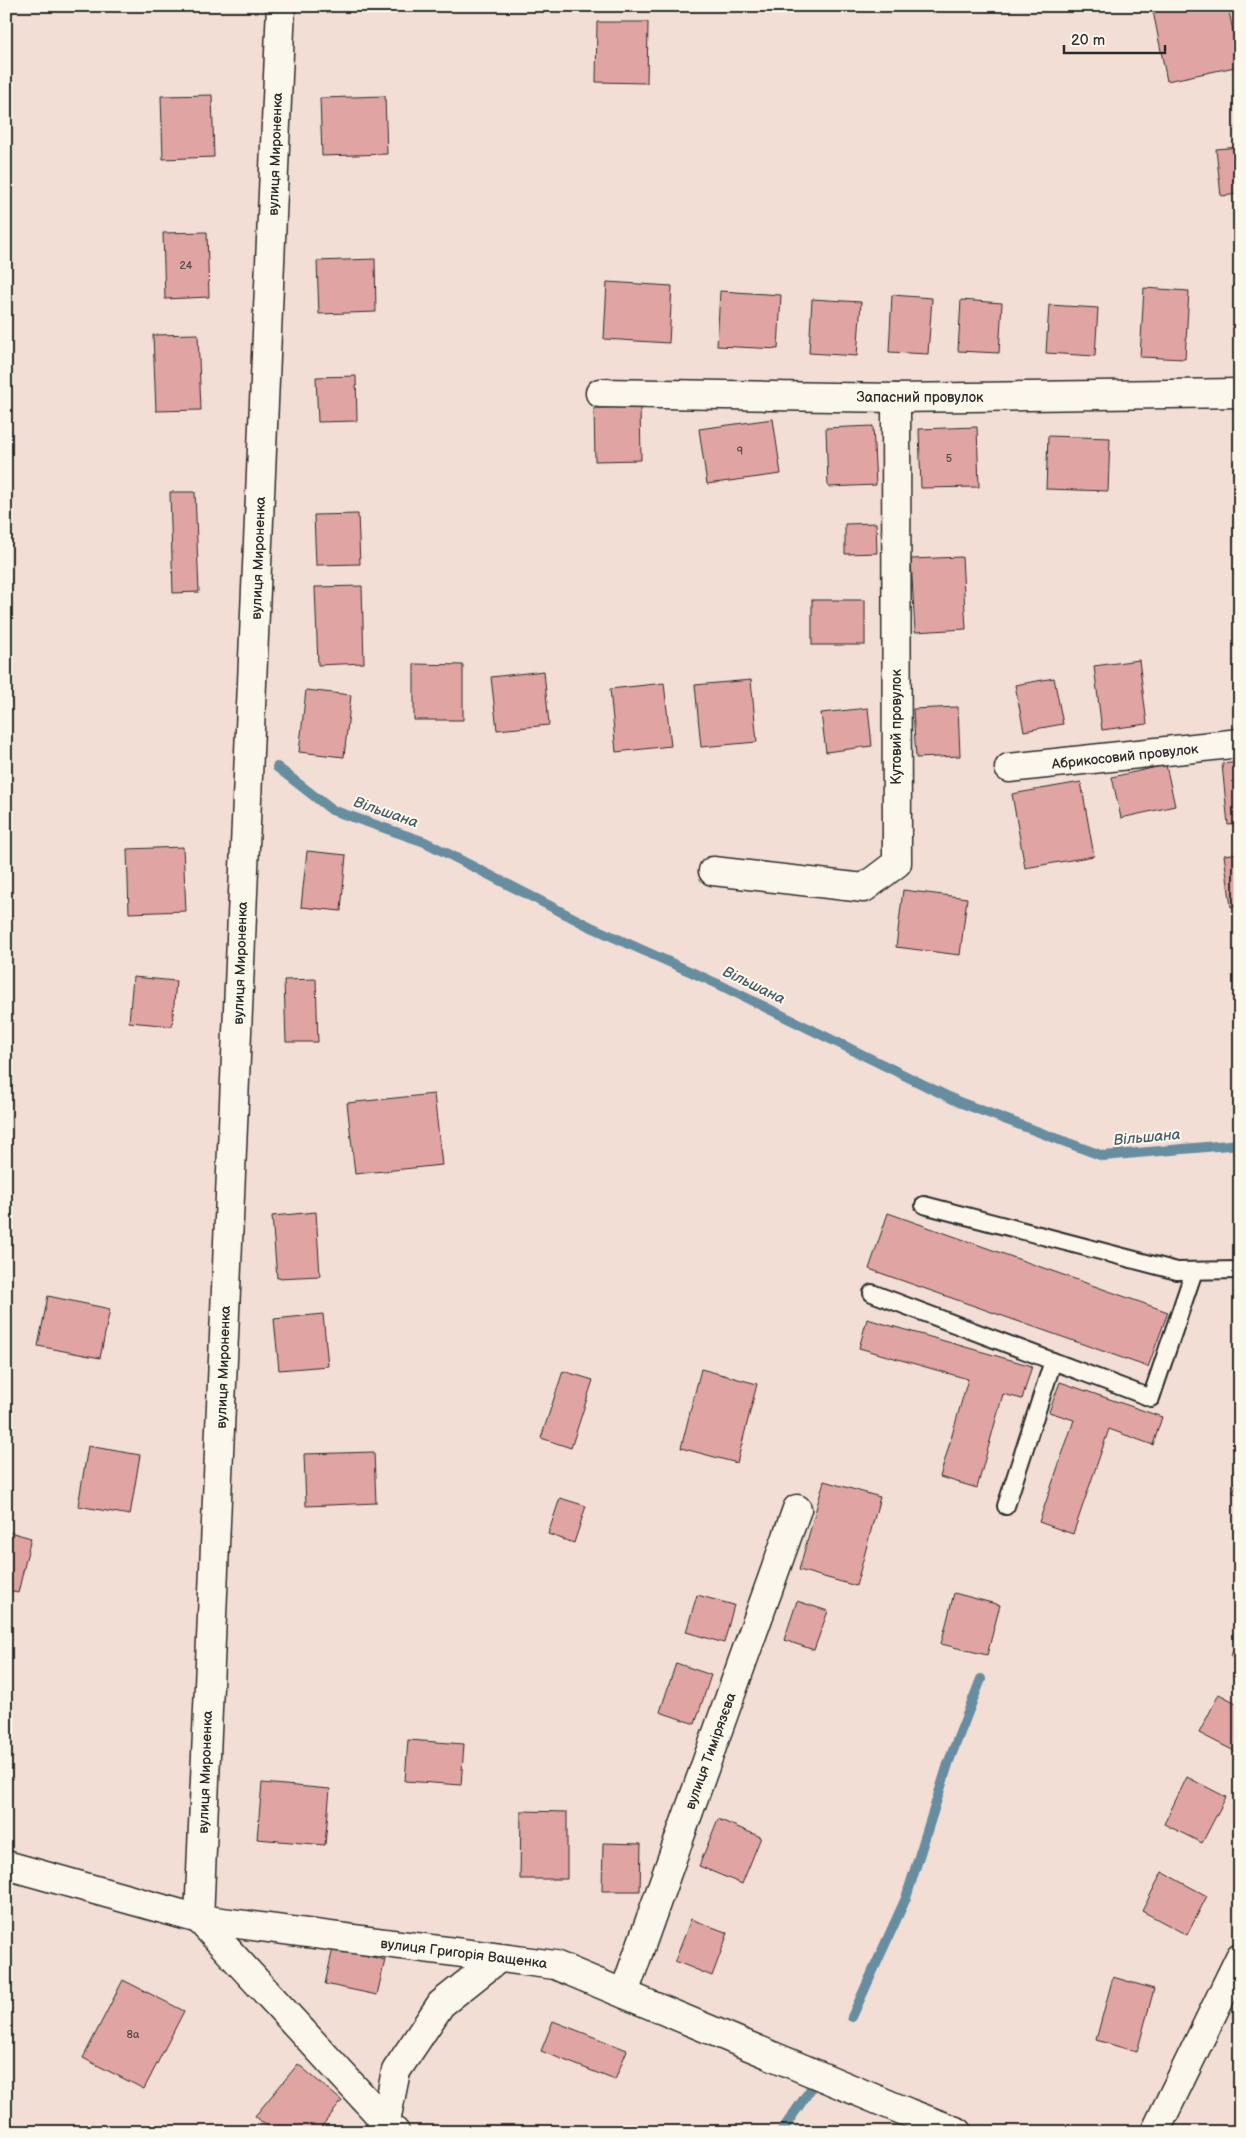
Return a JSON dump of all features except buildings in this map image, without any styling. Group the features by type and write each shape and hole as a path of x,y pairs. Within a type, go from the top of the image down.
{"street":[{"name":"вулиця Мироненка","path":"199,1919 281,6"},
{"name":"Запасний провулок","path":"600,393 896,398 1240,393"},
{"name":"Кутовий провулок","path":"713,871 864,888 897,862 896,398"},
{"name":"Абрикосовий провулок","path":"1009,768 1240,743"},
{"name":"вулиця Тимірязєва","path":"624,1993 797,1509"},
{"name":"вулиця Григорія Ващенка","path":"6,1866 199,1919 556,1965 958,2132"},
{"path":"199,1919 386,2128"},
{"path":"1155,2132 1240,1957"},
{"path":"386,2128 396,2071 441,2004 499,1958"}],"lane":[{"path":"924,1205 1176,1271 1240,1270"},
{"path":"872,1293 1151,1398 1194,1271"},
{"path":"1006,1506 1053,1361"}],"waterway":[{"name":"Вільшана","path":"277,767 332,810 425,842 589,926 718,984 959,1102 1103,1156 1240,1144"},
{"path":"852,2017 906,1898 949,1761 981,1679"},
{"path":"781,2132 810,2090"}]}
